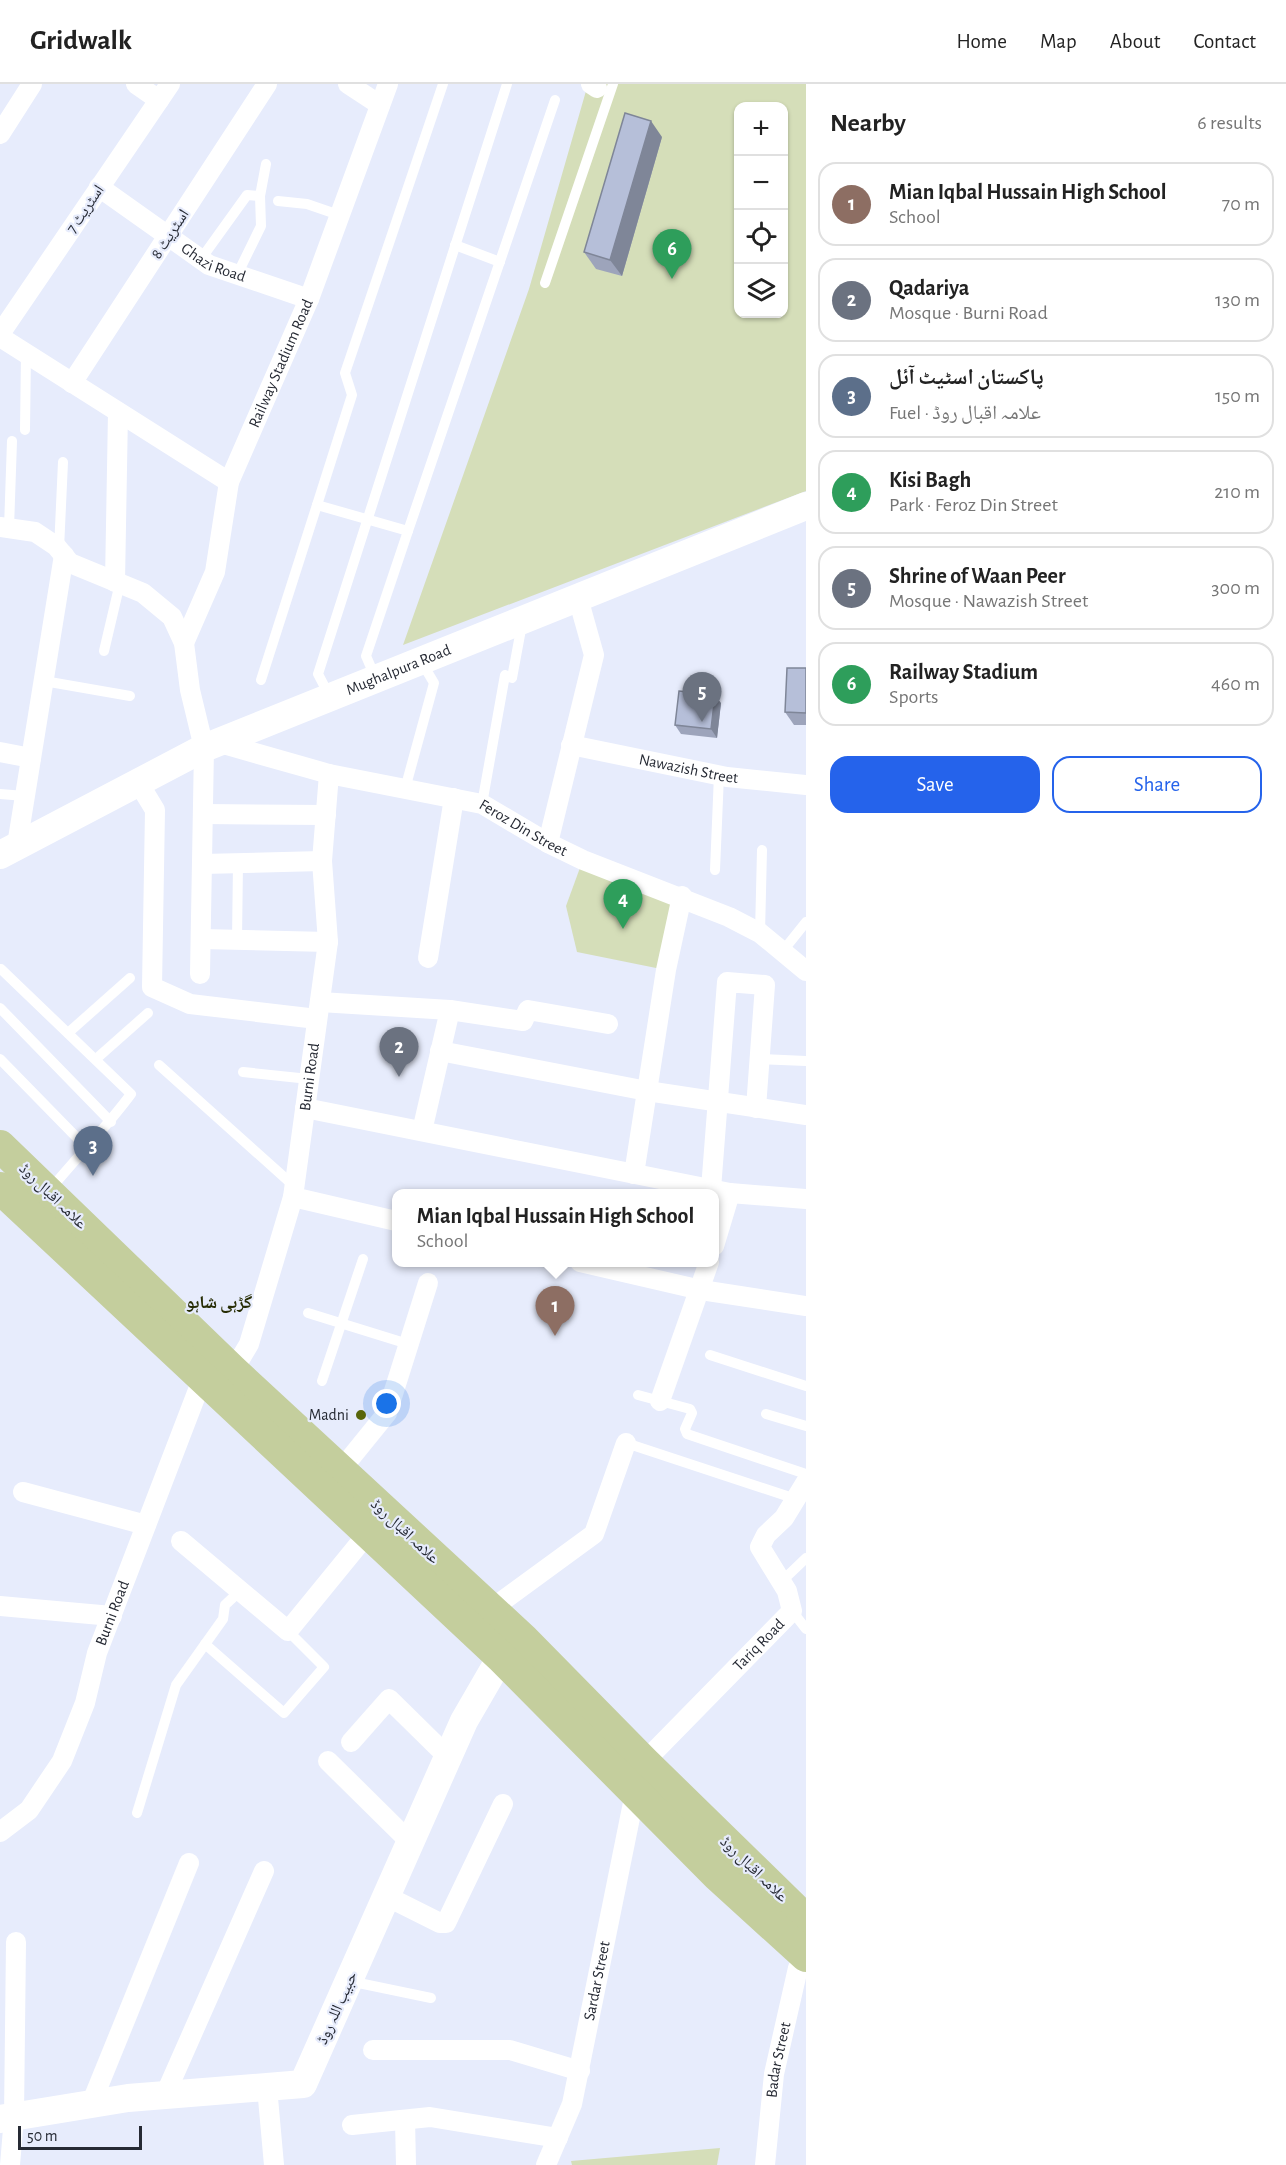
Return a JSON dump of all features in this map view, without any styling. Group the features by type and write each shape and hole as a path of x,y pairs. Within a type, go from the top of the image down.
{"main road":[{"name":"Mughalpura Road","path":"9,850 210,745 806,506"},
{"name":"علامہ اقبال روڈ","path":"0,1146 54,1211 203,1377 368,1533 512,1648 644,1762 806,1920"},
{"name":"علامہ اقبال روڈ","path":"0,1188 54,1211 233,1371 490,1610 512,1648 635,1793 718,1876 806,1957"},
{"name":"حبیب اللہ روڈ","path":"7,2118 165,2095 303,2084 464,1721 512,1648"}],"street":[{"path":"0,134 32,84"},
{"path":"136,84 164,92"},
{"name":"اسٹریٹ 8","path":"72,383 267,84"},
{"path":"348,84 380,105"},
{"name":"Railway Stadium Road","path":"184,643 215,572 229,482 309,299 388,84"},
{"name":"اسٹریٹ 7","path":"0,335 164,92"},
{"name":"Ghazi Road","path":"99,188 169,235 201,260 237,275 309,299"},
{"path":"0,335 229,482"},
{"path":"117,582 118,412"},
{"path":"4,528 35,532 62,553 70,563 143,593 172,617 184,643 190,690 210,745 203,814 200,974"},
{"path":"9,850 25,796 62,553"},
{"path":"548,843 594,656 578,598"},
{"name":"Feroz Din Street","path":"210,745 329,774 482,804 548,843 583,860 682,896 760,933 806,971"},
{"name":"Nawazish Street","path":"571,745 719,775 806,785"},
{"path":"0,752 31,758"},
{"name":"Burni Road","path":"233,1371 249,1344 293,1192 328,942 322,861 329,774"},
{"path":"138,782 155,810 152,987 190,1004 319,1010 450,1010 524,1021 528,1010 608,1023"},
{"path":"428,958 454,798"},
{"path":"203,814 326,815"},
{"path":"202,864 322,861"},
{"path":"634,1174 666,969 682,896"},
{"path":"201,939 328,942"},
{"path":"719,1200 716,1102 727,982 765,985 756,1108"},
{"path":"422,1131 450,1010"},
{"path":"440,1051 647,1091 806,1115"},
{"path":"305,1108 710,1189"},
{"path":"720,1191 806,1199"},
{"path":"293,1192 392,1220"},
{"path":"598,1267 701,1290 806,1306"},
{"path":"660,1401 708,1267"},
{"path":"340,1471 387,1413 428,1283"},
{"name":"Burni Road","path":"0,1833 29,1810 62,1761 85,1703 97,1653 203,1377"},
{"path":"490,1610 594,1534 626,1443"},
{"name":"Tariq Road","path":"644,1762 792,1611 787,1591 760,1547 766,1535 784,1518 801,1491"},
{"path":"23,1492 146,1525"},
{"path":"181,1540 288,1630 368,1533"},
{"path":"0,1606 112,1616"},
{"path":"351,1742 389,1699 448,1757"},
{"path":"328,1761 410,1842"},
{"name":"Sardar Street","path":"546,2165 572,2104 580,2071 635,1793"},
{"path":"386,1896 440,1923 446,1923 503,1804"},
{"path":"91,2104 189,1863"},
{"path":"165,2095 264,1871"},
{"path":"10,2165 7,2118 15,1942"},
{"name":"Badar Street","path":"765,2165 774,2074 798,1968 806,1957"},
{"path":"373,2050 510,2050 580,2071"},
{"path":"267,2087 274,2165"},
{"path":"352,2125 430,2117 558,2138"},
{"path":"405,2120 406,2165"}],"lane":[{"path":"261,680 352,395 345,373 443,84"},
{"path":"330,697 318,674 507,84"},
{"path":"546,283 603,87"},
{"path":"376,679 366,656 555,100"},
{"path":"237,275 261,226 260,196 266,164"},
{"path":"201,260 247,195 260,196"},
{"path":"278,201 307,204 339,215"},
{"path":"455,245 500,262"},
{"path":"25,430 26,353"},
{"path":"4,528 12,441"},
{"path":"62,553 63,462"},
{"path":"317,505 408,531"},
{"path":"104,651 117,582"},
{"path":"482,804 505,675 512,678 522,620"},
{"path":"405,789 434,683 420,661"},
{"path":"44,681 130,696"},
{"path":"716,870 719,775"},
{"path":"0,794 25,796"},
{"path":"760,933 762,850"},
{"path":"237,940 238,863"},
{"path":"782,952 806,922"},
{"path":"1,969 131,1094 111,1122 85,1146 54,1211"},
{"path":"68,1033 130,978"},
{"path":"0,1008 111,1122"},
{"path":"96,1059 148,1013"},
{"path":"0,1059 85,1146"},
{"path":"759,1059 806,1061"},
{"path":"159,1065 293,1192"},
{"path":"243,1072 309,1079"},
{"path":"322,1381 363,1259"},
{"path":"308,1313 408,1344"},
{"path":"710,1355 806,1386"},
{"path":"638,1395 692,1411 685,1430 687,1434 806,1474"},
{"path":"766,1414 806,1426"},
{"path":"626,1443 801,1491"},
{"path":"781,1582 806,1558"},
{"path":"137,1813 176,1685 223,1619 225,1605 241,1590"},
{"path":"792,1611 806,1629"},
{"path":"204,1644 284,1713 324,1666 288,1630"},
{"path":"348,1981 431,1998"}],"green space":[{"path":"588,84 806,84 806,491 403,645 529,289"},
{"path":"581,865 682,896 666,970 577,952 566,906"},
{"path":"720,2148 717,2165 572,2165 571,2161"}],"building":[{"path":"625,113 651,121 610,260 584,252"},
{"path":"787,668 806,668 806,713 785,712"},
{"path":"679,691 715,695 711,729 675,725"}],"place":[{"name":"Railway Stadium","path":"672,279"},
{"name":"Shrine of Waan Peer","path":"702,722"},
{"name":"Kisi Bagh","path":"623,929"},
{"name":"Qadariya","path":"399,1077"},
{"name":"پاکستان اسٹیٹ آئل","path":"93,1176"},
{"name":"Mian Iqbal Hussain High School","path":"555,1336"},
{"name":"Madni","path":"361,1415"}],"district":[{"name":"گڑہی شاہو","path":"219,1303"}]}
